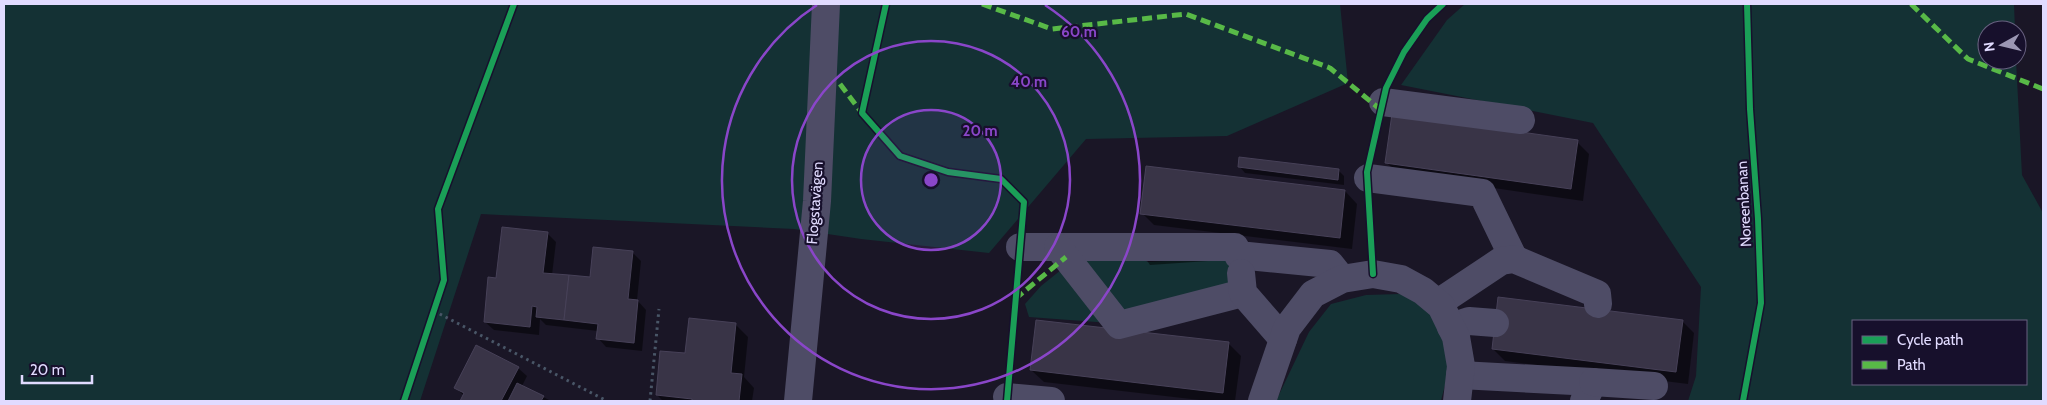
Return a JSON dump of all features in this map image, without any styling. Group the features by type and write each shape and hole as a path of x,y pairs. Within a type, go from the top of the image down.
{"street":[{"name":"Flogstavägen","path":"798,401 816,201 826,4"},
{"path":"1383,102 1520,120"},
{"path":"1368,178 1482,193 1514,259"},
{"path":"1020,247 1235,247 1238,255 1243,292 1283,339"},
{"path":"1058,247 1119,326 1243,292"},
{"path":"1238,255 1330,264 1342,279"},
{"path":"1438,303 1501,262 1514,259 1598,294 1598,304"},
{"path":"1262,401 1287,328 1313,294 1342,279 1373,274 1400,279 1423,291 1442,306 1456,336 1461,366 1458,388 1588,392 1654,386"},
{"path":"1451,327 1470,322 1495,323"},
{"path":"1007,397 1051,401"}],"path":[{"path":"431,320 436,303"},
{"path":"650,401 659,309"},
{"path":"434,311 607,401"}],"green space":[{"path":"4,4 1340,4 1348,83 1227,136 1086,139 989,253 861,239 794,229 481,214 420,401 4,401"},
{"path":"1465,4 2014,4 2015,20 1977,20 1977,70 2017,70 2022,175 2043,213 2043,401 1688,401 1696,376 1701,287 1593,123 1401,85 1447,20"},
{"path":"1065,250 1144,251 1147,262 1206,259 1229,255 1232,282 1124,320"},
{"path":"1066,266 1110,323 1029,317 1025,304 1041,286"},
{"path":"1400,294 1411,299 1429,313 1441,332 1447,354 1448,367 1441,401 1276,401 1309,332 1331,304 1366,295"}],"building":[{"path":"1392,114 1578,140 1571,189 1385,163"},
{"path":"1239,157 1339,169 1338,180 1238,167"},
{"path":"1146,166 1345,190 1340,238 1140,214"},
{"path":"502,227 548,232 543,273 569,275 564,320 536,317 537,307 532,306 530,327 484,322 488,277 496,278"},
{"path":"593,247 633,251 628,299 638,300 634,343 596,339 598,324 564,320 569,275 590,277"},
{"path":"1498,297 1683,320 1676,372 1492,349"},
{"path":"689,318 736,323 731,373 742,374 739,401 692,401 692,399 656,395 660,351 685,353"},
{"path":"1036,320 1229,342 1223,393 1030,370"},
{"path":"476,345 519,367 501,401 460,401 464,393 454,388"},
{"path":"517,383 544,396 541,401 508,401"}],"marked path":[{"path":"982,4 1052,29 1186,14 1330,68 1381,110"},
{"path":"1911,4 1968,59 2043,89"},
{"path":"840,84 862,113"},
{"path":"1015,299 1066,257"}],"cycle path":[{"path":"404,401 444,280 438,209 514,4"},
{"path":"886,4 862,113 900,156 948,172 1001,179 1024,202 1007,401"},
{"path":"1373,274 1367,172 1386,88 1404,52 1427,19 1443,4"},
{"name":"Noreenbanan","path":"1743,401 1761,303 1758,219 1750,109 1747,4"}]}
